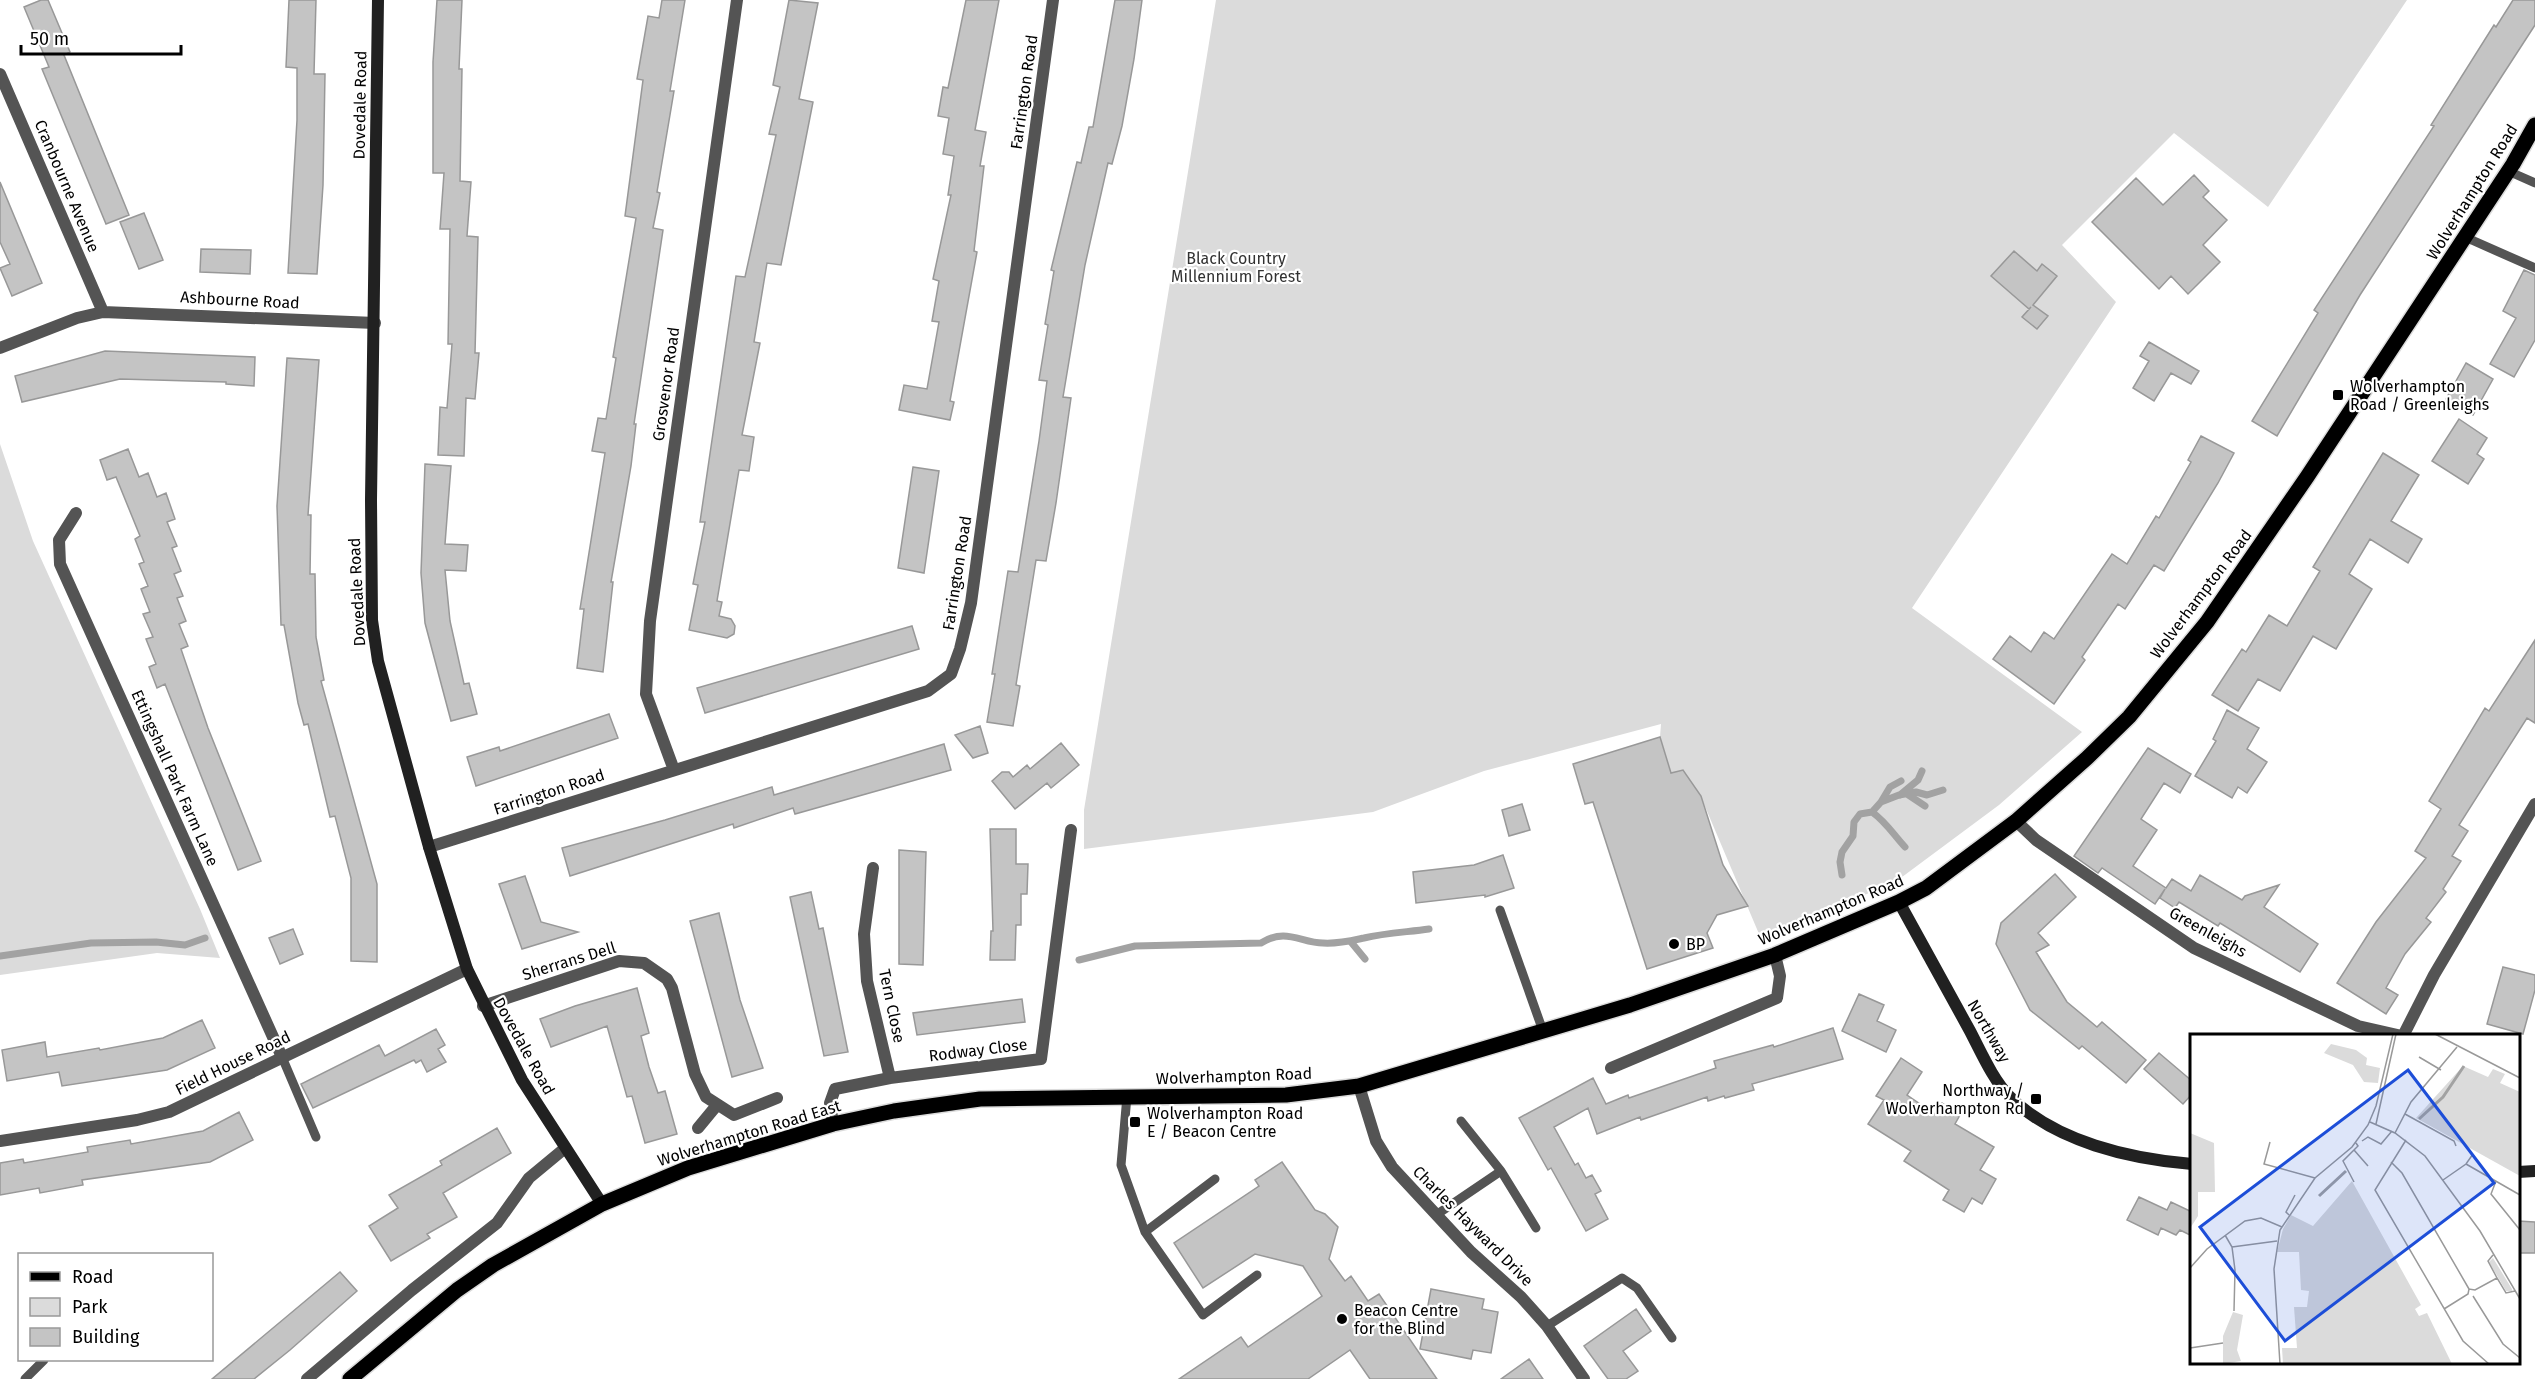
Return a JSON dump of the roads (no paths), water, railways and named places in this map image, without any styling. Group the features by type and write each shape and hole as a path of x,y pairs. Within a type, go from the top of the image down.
{"main road":[{"name":"Wolverhampton Road","path":"894,1110 980,1099 1286,1095 1359,1086 1630,1005 1775,955 1899,902 1926,888 2016,821 2087,758 2129,717 2207,622 2307,477 2508,171 2535,125"},
{"name":"Wolverhampton Road East","path":"350,1379 457,1290 493,1265 602,1204 688,1168 833,1124 894,1110"}],"street":[{"name":"Dovedale Road","path":"378,0 371,500 372,620 378,661 429,847 466,969 522,1080 564,1149 602,1204"},
{"name":"Grosvenor Road","path":"674,770 646,694 647,656 737,0"},
{"name":"Farrington Road","path":"429,847 928,691 951,674 960,649 971,603 1053,0"},
{"name":"Cranbourne Avenue","path":"0,74 103,312"},
{"name":"Ashbourne Road","path":"0,348 77,318 103,312 375,323"},
{"name":"Ettingshall Park Farm Lane","path":"76,513 59,540 60,564 282,1057"},
{"name":"Greenleighs","path":"2404,1034 2434,975 2535,804"},
{"name":"Greenleighs","path":"2016,821 2037,840 2194,948 2358,1026 2398,1034"},
{"name":"Rodway Close","path":"833,1124 830,1103 835,1089 890,1078 1041,1059 1071,830"},
{"name":"Tern Close","path":"873,868 864,934 867,981 890,1078"},
{"name":"Northway","path":"1899,902 1988,1064 2009,1096 2028,1112 2057,1129 2089,1142 2148,1160 2190,1164"},
{"path":"1611,1068 1777,998 1780,976 1775,955"},
{"name":"Sherrans Dell","path":"483,1006 619,961 644,963 667,979 672,988 695,1074 706,1097 717,1105"},
{"name":"Field House Road","path":"0,1141 137,1120 170,1112 466,969"},
{"name":"Charles Hayward Drive","path":"1359,1086 1376,1141 1392,1167 1436,1215 1521,1297 1547,1326 1584,1379"},
{"path":"698,1128 717,1105 734,1114 777,1098"},
{"path":"307,1379 412,1290 497,1223 529,1178 564,1149"},
{"path":"2520,1172 2535,1171"}],"lane":[{"path":"2508,171 2535,183"},
{"path":"2465,237 2535,268"},
{"path":"1500,910 1543,1031"},
{"path":"282,1057 316,1137"},
{"path":"1127,1096 1121,1165 1145,1232 1203,1315 1257,1275"},
{"path":"1461,1121 1501,1171 1536,1228"},
{"path":"1436,1215 1501,1171"},
{"path":"1145,1232 1215,1179"},
{"path":"1547,1326 1622,1278 1637,1288 1672,1338"},
{"path":"26,1379 42,1361"}],"waterway":[{"path":"1900,795 1918,780 1922,771"},
{"path":"1881,802 1890,787 1901,781"},
{"path":"1842,875 1840,862 1842,852 1853,836 1854,822 1860,814 1872,812 1881,802 1899,795 1916,792 1927,795 1943,790"},
{"path":"1907,794 1925,806"},
{"path":"1872,812 1905,847"},
{"path":"1079,960 1135,946 1261,943 1278,936 1334,943 1429,929"},
{"path":"0,956 91,943 156,942 185,945 205,938"},
{"path":"1351,942 1365,959"}],"place":[{"name":"Wolverhampton Road / Greenleighs","path":"2338,395"},
{"name":"BP","path":"1674,944"},
{"name":"Northway / Wolverhampton Rd","path":"2036,1099"},
{"name":"Wolverhampton Road E / Beacon Centre","path":"1135,1122"},
{"name":"Beacon Centre for the Blind","path":"1342,1319"}],"park label":[{"name":"Black Country Millennium Forest","path":"1236,267"}]}
